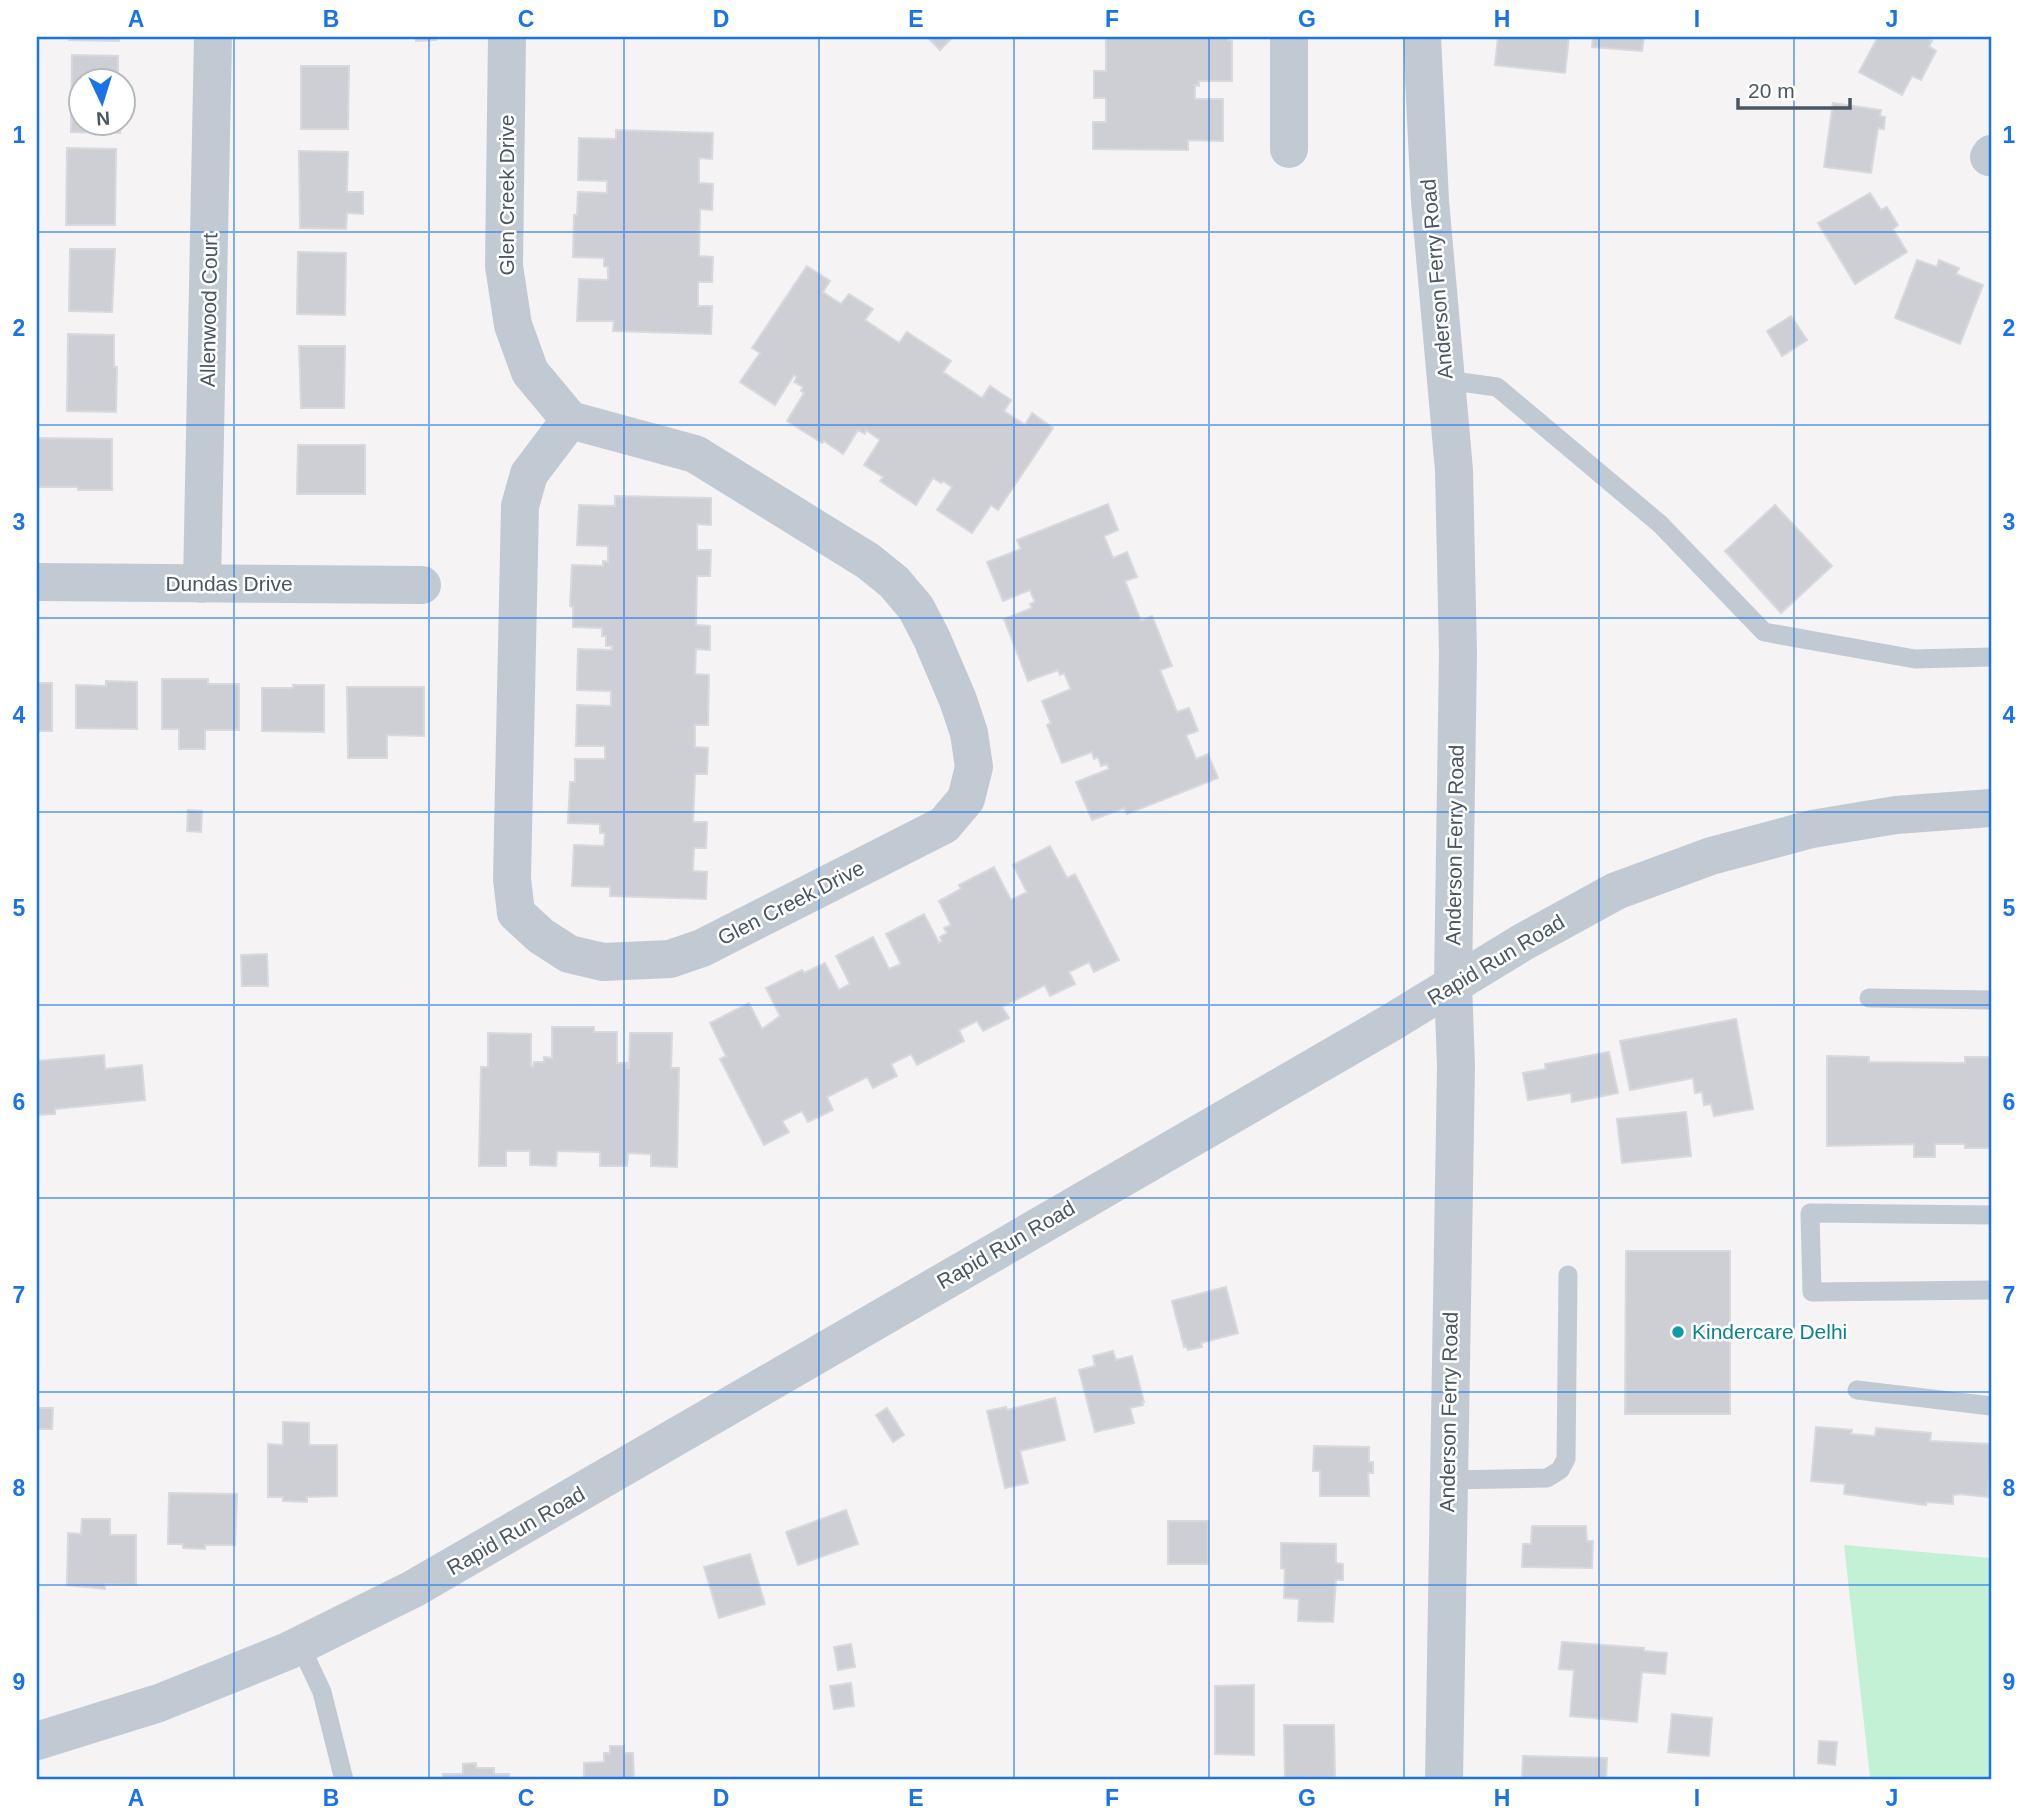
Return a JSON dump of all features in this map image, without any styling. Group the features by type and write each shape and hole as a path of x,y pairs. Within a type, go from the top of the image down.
{"street":[{"name":"Allenwood Court","path":"202,584 213,37"},
{"name":"Glen Creek Drive","path":"507,37 505,266 513,325 530,372 570,420 695,454 868,561 894,582 916,608 932,639 969,733 974,767 966,799 944,825 702,948 670,959 603,961 569,954 541,936 516,912 512,879 520,506 529,474 570,420"},
{"path":"1289,37 1289,149"},
{"name":"Anderson Ferry Road","path":"1422,37 1430,201 1454,470 1458,653 1453,984 1456,1066 1444,1780"},
{"name":"Dundas Drive","path":"37,582 422,585"},
{"name":"Rapid Run Road","path":"37,1741 159,1703 300,1645 413,1590 1392,1022 1523,942 1616,891 1711,856 1812,829 1896,815 1991,808"}],"lane":[{"path":"1446,380 1497,387 1660,524 1764,632 1915,659 1991,657"},
{"path":"1869,998 1991,1000"},
{"path":"1991,1215 1810,1213 1812,1292 1991,1290"},
{"path":"1448,1480 1547,1478 1560,1470 1566,1459 1568,1275"},
{"path":"1857,1390 1991,1406"},
{"path":"300,1645 322,1692 344,1780"}],"green space":[{"path":"1844,1545 1991,1558 1991,1780 1870,1777"}],"building":[{"path":"69,37 119,37 119,41 69,40"},
{"path":"416,37 436,37 436,40 416,41"},
{"path":"927,37 953,37 940,50"},
{"path":"1106,37 1228,37 1228,40 1232,41 1232,81 1199,81 1199,86 1195,85 1195,99 1223,99 1223,141 1188,140 1188,150 1093,149 1093,122 1106,122 1106,98 1094,98 1094,71 1106,71"},
{"path":"1498,37 1569,37 1565,73 1495,65"},
{"path":"1593,37 1644,37 1642,51 1592,47"},
{"path":"1878,37 1924,37 1932,41 1929,46 1936,51 1921,80 1912,76 1902,95 1859,72"},
{"path":"72,55 118,56 118,66 72,66"},
{"path":"301,66 349,66 348,129 301,129"},
{"path":"1833,103 1881,110 1880,116 1885,117 1884,129 1878,128 1871,173 1824,167"},
{"path":"616,130 713,133 712,159 699,158 699,183 713,184 712,210 700,209 699,256 713,257 712,282 698,282 698,306 712,306 711,334 613,331 614,321 577,321 579,279 608,280 608,267 604,266 604,258 573,257 574,215 577,215 578,192 607,193 607,181 578,180 579,138 616,139"},
{"path":"67,148 116,149 115,225 66,225"},
{"path":"299,151 348,152 347,192 363,192 363,214 347,213 346,229 300,228"},
{"path":"1870,193 1881,210 1887,207 1898,225 1893,229 1907,252 1855,284 1818,223"},
{"path":"70,249 115,249 112,312 69,311"},
{"path":"298,252 346,253 345,315 297,314"},
{"path":"1917,260 1937,267 1939,260 1959,268 1956,274 1983,285 1960,344 1895,318"},
{"path":"807,266 830,281 823,292 841,304 849,294 873,309 865,320 899,343 907,332 951,361 943,372 982,398 990,386 1011,400 1004,411 1025,425 1032,413 1053,428 998,510 991,505 972,533 937,510 952,487 943,481 941,483 933,478 916,505 880,481 883,477 864,465 880,440 866,430 865,434 858,430 843,454 787,421 804,393 801,391 803,387 794,382 797,377 794,375 775,405 740,382 760,353 752,348"},
{"path":"1791,316 1807,340 1782,356 1767,331"},
{"path":"68,334 114,335 114,367 117,367 116,412 67,411"},
{"path":"299,346 345,346 344,408 301,408"},
{"path":"37,438 112,439 112,490 37,487"},
{"path":"298,445 365,445 365,494 297,494"},
{"path":"615,496 711,498 711,525 697,524 697,550 711,550 710,576 697,576 696,625 710,626 710,650 696,649 695,674 709,675 708,725 695,725 695,747 708,748 707,774 695,774 693,822 707,822 706,848 694,848 693,871 707,872 706,899 610,896 610,887 572,886 574,845 604,846 605,833 600,833 600,824 568,823 570,782 575,782 575,759 605,759 605,746 576,746 577,705 611,706 611,691 577,690 578,649 612,650 612,646 606,646 606,636 602,636 602,628 573,627 573,607 570,606 572,565 603,566 603,561 608,562 608,546 577,545 579,505 615,506"},
{"path":"1108,504 1118,530 1104,536 1113,558 1127,552 1137,577 1125,581 1141,621 1152,616 1172,666 1160,670 1177,712 1189,708 1198,731 1186,735 1196,759 1208,754 1218,778 1127,814 1124,808 1092,820 1076,782 1109,769 1107,764 1101,766 1098,757 1094,759 1092,752 1062,763 1047,725 1051,723 1042,701 1071,689 1064,673 1060,675 1058,670 1028,681 1004,619 1032,608 1030,604 1035,602 1030,590 1003,601 987,562 1021,549 1017,540"},
{"path":"1775,505 1832,566 1781,613 1725,551"},
{"path":"162,679 208,679 208,684 239,684 239,730 205,730 205,749 179,749 179,729 162,729"},
{"path":"106,681 137,682 137,729 76,728 76,685 106,686"},
{"path":"37,683 52,683 52,731 37,731"},
{"path":"293,685 324,685 324,732 262,731 262,688 293,688"},
{"path":"347,687 424,687 424,736 387,735 387,758 348,758"},
{"path":"188,810 202,811 201,832 187,831"},
{"path":"1050,846 1067,878 1075,874 1119,960 1094,972 1089,962 1069,972 1075,984 1050,996 1045,985 1002,1007 1009,1018 983,1031 977,1021 959,1030 964,1041 917,1065 911,1054 891,1064 897,1076 873,1088 867,1077 827,1097 833,1110 808,1122 802,1111 782,1121 789,1132 764,1145 720,1059 726,1056 710,1023 749,1003 762,1029 780,1016 766,988 802,970 804,973 825,963 839,990 850,984 836,956 873,937 889,969 901,964 886,934 924,914 939,943 942,941 940,937 947,933 944,928 951,925 939,901 961,889 959,885 994,867 1011,900 1027,892 1013,865"},
{"path":"267,954 268,986 242,986 241,955"},
{"path":"1736,1019 1753,1109 1714,1116 1711,1104 1704,1105 1702,1092 1695,1093 1693,1078 1630,1090 1620,1041"},
{"path":"552,1027 594,1027 594,1032 617,1032 617,1063 627,1063 627,1068 630,1033 672,1033 671,1068 679,1068 677,1167 651,1166 651,1154 628,1153 627,1166 600,1166 600,1152 557,1151 556,1166 530,1165 530,1151 506,1151 506,1166 479,1166 481,1067 488,1067 488,1033 531,1034 533,1067 534,1062 544,1062 544,1057 552,1058"},
{"path":"1609,1052 1618,1093 1572,1102 1571,1093 1528,1100 1523,1073 1546,1069 1545,1064"},
{"path":"104,1055 105,1069 142,1065 145,1100 55,1109 55,1114 37,1115 37,1061"},
{"path":"1827,1056 1869,1057 1869,1062 1965,1063 1965,1057 1991,1057 1991,1148 1965,1148 1965,1144 1935,1144 1935,1157 1914,1157 1914,1144 1827,1146"},
{"path":"1686,1112 1691,1156 1622,1163 1617,1119"},
{"name":"Kindercare Delhi","path":"1626,1251 1730,1251 1730,1414 1625,1414"},
{"path":"1226,1287 1238,1333 1201,1343 1202,1347 1188,1350 1184,1347 1172,1301"},
{"path":"1113,1351 1116,1360 1132,1356 1144,1402 1143,1405 1130,1408 1134,1423 1095,1432 1079,1370 1095,1366 1093,1356"},
{"path":"1055,1398 1065,1440 1020,1451 1028,1483 1005,1488 987,1411 1006,1407 1007,1410"},
{"path":"37,1408 53,1408 52,1429 37,1429"},
{"path":"887,1408 904,1435 893,1442 876,1415"},
{"path":"283,1422 309,1423 309,1445 337,1445 337,1496 307,1497 307,1502 268,1497 268,1444 283,1445"},
{"path":"1816,1427 1852,1430 1851,1434 1875,1436 1876,1428 1931,1433 1930,1441 1991,1444 1988,1497 1959,1494 1953,1495 1953,1504 1926,1502 1926,1505 1844,1494 1845,1484 1811,1481"},
{"path":"1314,1446 1369,1447 1369,1462 1373,1462 1373,1473 1368,1473 1369,1496 1320,1496 1320,1471 1313,1471"},
{"path":"169,1493 237,1494 235,1545 205,1545 205,1549 168,1544"},
{"path":"846,1510 858,1544 798,1565 786,1532"},
{"path":"82,1519 110,1519 110,1535 136,1535 136,1585 105,1584 105,1589 67,1585 68,1533 81,1534"},
{"path":"1168,1521 1208,1521 1208,1564 1168,1564"},
{"path":"1532,1526 1586,1526 1587,1541 1593,1541 1592,1568 1522,1567 1523,1544 1531,1544"},
{"path":"1281,1543 1336,1544 1336,1563 1343,1564 1343,1580 1336,1580 1333,1622 1298,1621 1299,1599 1284,1598 1285,1569 1281,1568"},
{"path":"750,1554 765,1604 719,1618 704,1567"},
{"path":"1562,1642 1644,1648 1644,1651 1667,1653 1665,1674 1642,1672 1637,1722 1570,1716 1574,1670 1559,1669"},
{"path":"851,1644 855,1667 838,1670 834,1647"},
{"path":"851,1683 854,1706 834,1709 830,1686"},
{"path":"1254,1685 1254,1755 1215,1754 1215,1686"},
{"path":"1672,1714 1712,1718 1709,1756 1668,1752"},
{"path":"1284,1725 1334,1725 1335,1780 1285,1780"},
{"path":"1819,1741 1837,1742 1835,1765 1818,1763"},
{"path":"610,1746 624,1746 624,1753 633,1753 634,1780 584,1780 584,1763 604,1762 604,1753 610,1753"},
{"path":"1523,1756 1607,1758 1606,1780 1522,1780"},
{"path":"476,1763 476,1768 494,1768 494,1774 509,1774 509,1780 443,1780 443,1774 463,1774 463,1764"}],"place":[{"name":"Kindercare Delhi","path":"1678,1332"}]}
